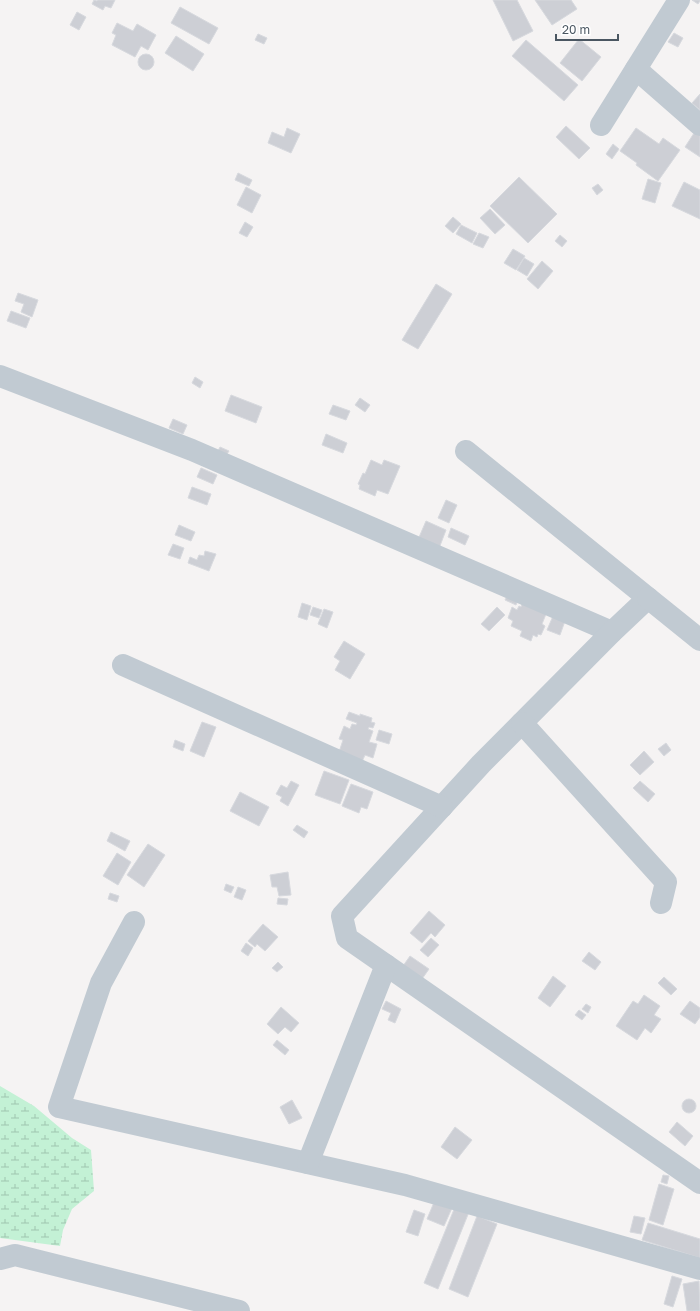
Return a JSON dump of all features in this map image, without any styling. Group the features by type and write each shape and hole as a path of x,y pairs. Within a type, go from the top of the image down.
{"street":[{"path":"602,125 679,0"},
{"path":"636,69 700,125"},
{"path":"0,376 192,450 612,632"},
{"path":"466,451 700,640"},
{"path":"648,598 612,632 481,764 342,916 347,938 700,1183"},
{"path":"123,664 442,807"},
{"path":"522,723 666,882 661,903"},
{"path":"134,922 101,983 59,1107 405,1185 700,1269"},
{"path":"308,1163 386,965"},
{"path":"0,1259 15,1255 239,1311"}],"green space":[{"path":"0,1086 34,1106 72,1138 91,1150 94,1191 72,1209 63,1230 60,1246 0,1238"}],"building":[{"path":"94,0 115,0 111,8 105,6 103,10 92,4"},
{"path":"493,0 517,0 533,31 513,41"},
{"path":"535,0 571,0 577,9 552,25"},
{"path":"692,0 700,0 700,1 698,4"},
{"path":"180,7 218,28 209,44 171,23"},
{"path":"77,12 86,17 79,30 70,25"},
{"path":"117,23 133,31 137,24 156,35 148,50 141,46 135,57 112,45 116,35 112,33"},
{"path":"674,33 683,38 678,47 668,42"},
{"path":"258,34 267,38 264,44 255,40"},
{"path":"176,36 204,54 193,71 165,53"},
{"path":"579,39 601,57 582,81 560,63"},
{"path":"526,40 578,85 564,101 512,56"},
{"path":"146,54 152,56 154,62 152,68 146,70 140,68 138,62 140,56"},
{"path":"700,94 700,110 692,103"},
{"path":"566,126 590,148 579,159 556,137"},
{"path":"287,128 300,134 291,153 268,143 272,132 284,137"},
{"path":"636,128 659,144 663,138 680,150 658,181 620,151"},
{"path":"696,130 700,133 700,157 685,147"},
{"path":"613,144 619,149 612,159 606,154"},
{"path":"238,173 252,180 249,186 235,180"},
{"path":"519,177 557,214 528,243 490,206"},
{"path":"648,179 661,183 655,203 642,199"},
{"path":"684,182 700,190 700,219 672,206"},
{"path":"598,184 603,190 597,195 592,188"},
{"path":"246,187 261,195 252,213 237,205"},
{"path":"490,209 505,225 495,234 480,218"},
{"path":"453,217 461,224 453,233 445,226"},
{"path":"245,222 253,227 247,237 239,233"},
{"path":"461,225 477,233 472,243 456,234"},
{"path":"479,233 489,237 483,248 473,244"},
{"path":"560,235 567,241 562,247 555,241"},
{"path":"513,249 525,256 516,270 504,263"},
{"path":"524,258 534,264 527,276 517,270"},
{"path":"542,261 553,271 538,289 527,279"},
{"path":"436,284 452,294 418,349 402,340"},
{"path":"18,293 38,300 32,317 21,312 24,304 15,301"},
{"path":"11,311 30,318 26,328 7,321"},
{"path":"195,377 203,382 200,388 192,383"},
{"path":"231,395 262,407 256,423 225,411"},
{"path":"360,398 370,405 365,412 355,405"},
{"path":"333,405 350,411 346,420 329,414"},
{"path":"173,419 187,425 183,434 169,428"},
{"path":"326,434 347,443 343,453 322,445"},
{"path":"220,447 229,451 227,454 218,451"},
{"path":"371,460 382,465 384,460 400,466 388,494 377,490 375,496 359,489 360,485 358,484 363,473 365,474"},
{"path":"201,468 217,475 213,484 197,477"},
{"path":"192,487 211,494 207,505 188,498"},
{"path":"446,500 457,505 449,523 438,518"},
{"path":"426,521 446,530 438,551 417,542"},
{"path":"179,525 195,532 191,541 175,535"},
{"path":"451,528 469,536 465,545 448,537"},
{"path":"173,544 184,548 180,559 168,555"},
{"path":"205,551 216,554 209,571 188,563 190,557 197,560 199,555 204,556"},
{"path":"507,596 518,600 516,605 505,600"},
{"path":"302,603 311,606 307,620 298,617"},
{"path":"522,604 546,614 542,624 545,626 541,635 538,634 537,637 533,635 531,641 520,636 522,631 511,626 513,621 508,618 512,607 517,610"},
{"path":"313,607 322,610 319,618 310,615"},
{"path":"497,607 505,615 489,631 481,624"},
{"path":"324,609 333,612 327,628 318,624"},
{"path":"553,616 565,621 560,635 547,630"},
{"path":"344,641 365,654 350,679 335,670 340,661 334,657"},
{"path":"349,712 372,718 371,722 375,723 373,728 369,727 368,729 373,731 369,742 377,744 373,758 365,755 361,764 339,752 343,740 339,739 344,726 350,729 352,724 356,725 357,723 346,719"},
{"path":"202,722 216,727 204,757 190,751"},
{"path":"379,730 392,734 389,744 376,740"},
{"path":"175,740 185,744 183,751 173,747"},
{"path":"666,743 671,750 664,756 658,749"},
{"path":"644,751 654,762 640,775 630,765"},
{"path":"324,771 349,780 340,804 315,795"},
{"path":"291,781 299,785 288,806 280,801 282,797 276,794 281,785 287,788"},
{"path":"640,781 655,794 648,802 633,788"},
{"path":"351,784 373,792 367,809 361,807 359,813 342,806"},
{"path":"240,792 269,807 259,826 230,811"},
{"path":"297,825 308,832 304,838 293,830"},
{"path":"111,832 130,841 125,851 107,841"},
{"path":"148,844 165,855 144,887 127,875"},
{"path":"117,853 131,862 118,885 103,876"},
{"path":"288,872 291,895 279,896 277,887 272,887 270,875"},
{"path":"226,884 234,887 231,893 224,890"},
{"path":"238,887 246,890 242,900 234,897"},
{"path":"110,893 119,896 117,902 108,899"},
{"path":"278,898 288,899 287,905 277,904"},
{"path":"429,911 445,925 435,937 431,933 422,943 410,933"},
{"path":"263,924 278,937 265,951 257,944 255,947 248,941"},
{"path":"431,938 439,945 428,957 420,950"},
{"path":"246,943 253,948 248,956 241,951"},
{"path":"589,952 601,962 595,970 582,961"},
{"path":"410,956 429,969 422,979 403,966"},
{"path":"278,962 283,967 277,972 272,968"},
{"path":"553,976 566,986 550,1007 538,998"},
{"path":"664,977 677,989 671,995 658,983"},
{"path":"644,995 660,1006 654,1015 661,1019 651,1033 645,1028 637,1040 616,1026 633,1001 638,1004"},
{"path":"386,1001 401,1009 395,1023 388,1020 391,1013 382,1009"},
{"path":"690,1001 700,1008 700,1017 695,1024 680,1014"},
{"path":"586,1004 591,1007 588,1013 582,1009"},
{"path":"281,1007 299,1023 291,1032 285,1027 278,1034 267,1024"},
{"path":"579,1010 586,1015 582,1020 575,1015"},
{"path":"277,1040 289,1050 285,1055 273,1045"},
{"path":"689,1099 694,1101 696,1106 694,1111 689,1113 684,1111 682,1106 684,1101"},
{"path":"292,1100 302,1118 289,1124 280,1107"},
{"path":"677,1122 693,1136 685,1146 669,1132"},
{"path":"455,1127 472,1140 457,1159 441,1147"},
{"path":"663,1175 669,1176 667,1184 661,1182"},
{"path":"659,1184 674,1189 663,1225 649,1220"},
{"path":"435,1200 452,1208 444,1226 427,1219"},
{"path":"455,1207 469,1212 438,1289 424,1283"},
{"path":"414,1210 425,1214 418,1236 406,1232"},
{"path":"477,1216 497,1224 468,1297 449,1289"},
{"path":"634,1216 645,1218 641,1234 630,1232"},
{"path":"648,1223 700,1239 700,1258 642,1240"},
{"path":"672,1276 682,1279 673,1307 664,1304"},
{"path":"699,1281 700,1311 687,1311 683,1284"}]}
